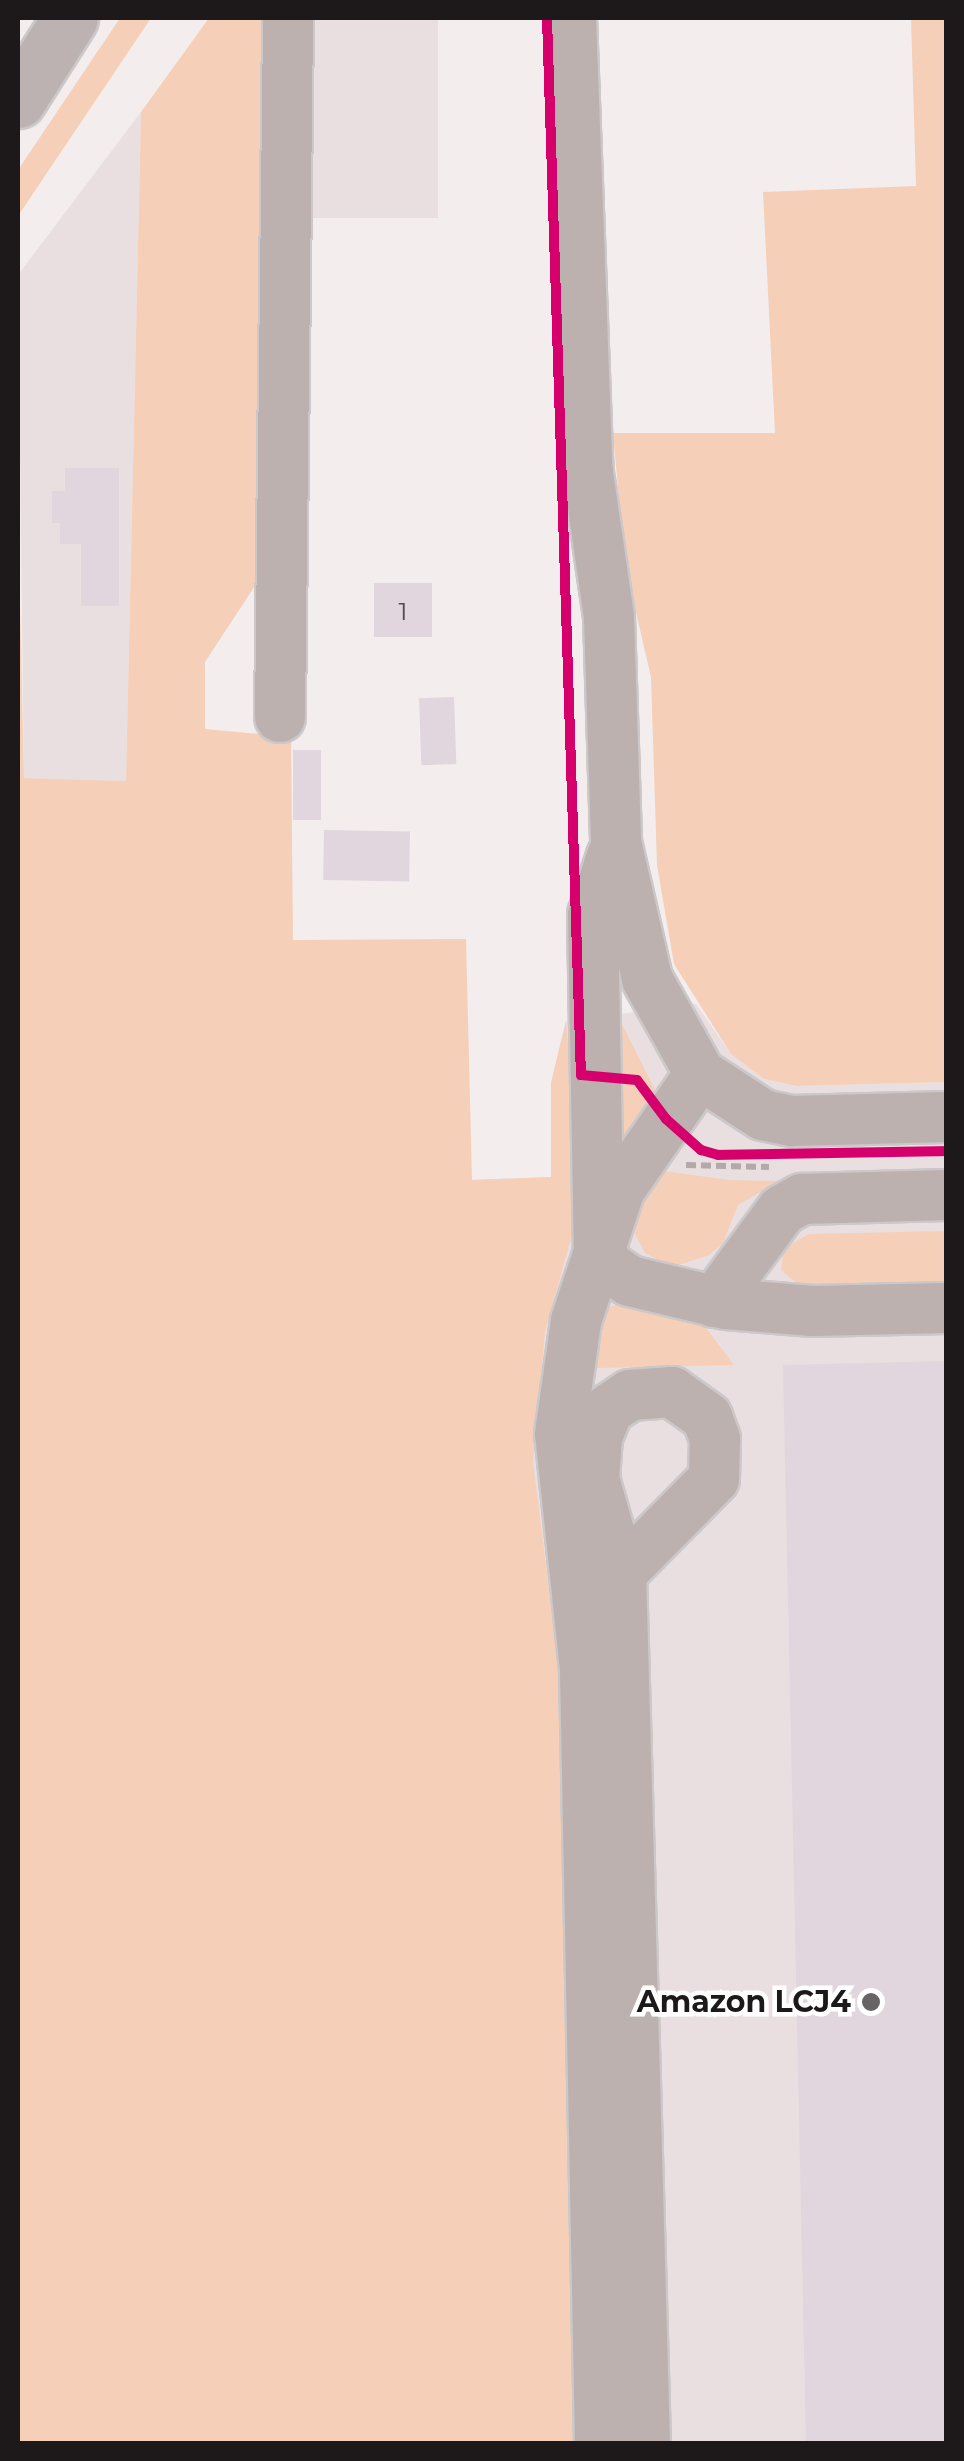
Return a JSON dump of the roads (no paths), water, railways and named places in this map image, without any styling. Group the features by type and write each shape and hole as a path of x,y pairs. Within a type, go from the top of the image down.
{"main road":[{"path":"18,100 70,18"}],"lane":[{"path":"280,717 288,18"},
{"path":"572,18 588,474 609,617 616,842 647,979 700,1074 740,1104 792,1121 946,1117"},
{"path":"616,842 593,915 600,1250 609,1267 630,1280 714,1302 796,1310 946,1308"},
{"path":"600,2444 585,1670 560,1434 576,1322 620,1189 700,1074"},
{"path":"714,1302 782,1210 802,1199 946,1195"},
{"path":"621,1574 645,2444"}],"place":[{"name":"Amazon LCJ4","path":"871,2002"}]}
